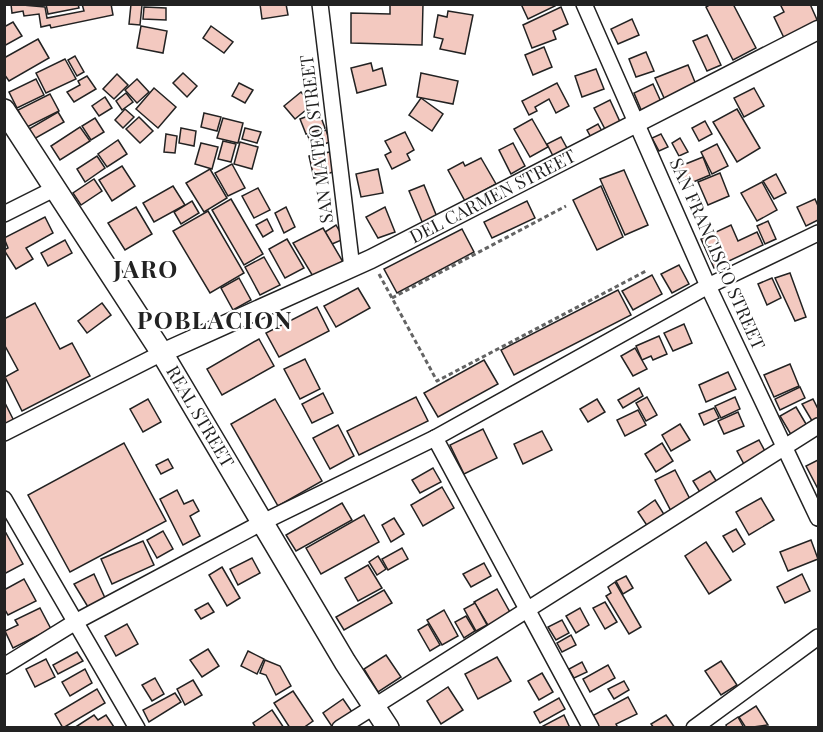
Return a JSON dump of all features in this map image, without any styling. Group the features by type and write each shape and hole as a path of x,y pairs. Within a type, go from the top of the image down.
{"main road":[{"name":"REAL STREET","path":"4,110 162,353 261,523 388,728"}],"street":[{"name":"SAN MATEO STREET","path":"320,4 352,268"},
{"name":"SAN FRANCISCO STREET","path":"584,4 708,286 819,518"},
{"name":"DEL CARMEN STREET","path":"162,353 371,260 819,30"},
{"path":"4,214 54,189"},
{"path":"4,666 77,621 261,523 435,438 708,286 819,233"},
{"path":"4,433 162,353"},
{"path":"340,728 819,426"},
{"path":"435,438 591,728"},
{"path":"4,499 77,621 136,728"},
{"path":"694,728 819,637"}],"path":[{"path":"392,298 566,206"},
{"path":"371,260 437,381 646,271"}],"building":[{"path":"11,4 45,7 47,18 84,11 82,4 111,4 113,15 51,28 50,25 41,27 39,14 24,16 23,11 12,13"},
{"path":"46,4 78,4 79,8 48,14"},
{"path":"131,4 142,5 140,25 129,24"},
{"path":"260,4 286,4 288,15 262,19"},
{"path":"390,4 423,4 422,45 351,43 351,13 390,14"},
{"path":"521,4 554,4 555,6 528,19"},
{"path":"711,4 733,4 756,48 733,60 706,7"},
{"path":"780,4 810,4 818,22 786,42 774,17 784,12"},
{"path":"144,7 166,8 166,20 143,19"},
{"path":"561,7 568,24 553,31 556,39 532,48 523,25"},
{"path":"448,11 473,15 465,54 440,49 443,39 434,37 438,15 447,17"},
{"path":"632,19 639,35 618,44 611,29"},
{"path":"13,22 22,36 4,46 4,27"},
{"path":"141,26 167,31 163,53 137,48"},
{"path":"211,26 233,42 224,53 203,38"},
{"path":"707,35 721,65 707,71 693,41"},
{"path":"38,39 49,58 9,81 4,74 4,58"},
{"path":"544,47 552,67 533,75 525,55"},
{"path":"646,52 654,71 636,77 629,59"},
{"path":"75,56 84,72 77,76 68,60"},
{"path":"65,59 76,79 46,93 36,73"},
{"path":"371,63 373,71 382,68 386,85 357,93 351,68"},
{"path":"688,65 697,87 665,100 655,78"},
{"path":"596,69 604,89 582,97 575,76"},
{"path":"183,73 197,86 187,97 173,83"},
{"path":"421,73 458,81 453,104 417,97"},
{"path":"117,74 128,85 114,99 103,89"},
{"path":"87,76 96,89 74,102 67,92 80,85 78,81"},
{"path":"36,79 44,95 17,108 9,92"},
{"path":"137,79 149,92 137,103 125,90"},
{"path":"239,83 253,90 245,103 232,96"},
{"path":"557,83 569,106 556,113 549,99 535,107 537,111 529,115 522,101"},
{"path":"653,84 662,104 642,112 634,93"},
{"path":"154,88 176,107 158,128 136,109"},
{"path":"754,88 764,106 744,117 734,98"},
{"path":"301,92 312,105 295,119 284,106"},
{"path":"126,93 133,102 122,110 116,101"},
{"path":"50,94 59,111 27,127 18,110"},
{"path":"105,97 112,108 99,116 92,106"},
{"path":"421,98 443,114 432,131 409,115"},
{"path":"610,100 621,124 606,131 594,108"},
{"path":"125,109 134,117 123,128 115,120"},
{"path":"737,109 760,148 737,162 713,122"},
{"path":"58,112 64,122 34,139 29,129"},
{"path":"319,112 325,128 306,134 300,119"},
{"path":"204,113 221,117 217,131 201,127"},
{"path":"139,117 153,131 140,143 126,129"},
{"path":"95,118 104,132 91,140 82,126"},
{"path":"223,118 243,123 238,143 217,138"},
{"path":"532,119 548,147 530,157 514,129"},
{"path":"705,121 712,134 699,141 692,128"},
{"path":"598,124 604,135 593,141 587,130"},
{"path":"80,127 90,141 60,160 51,146"},
{"path":"181,128 196,131 194,146 179,143"},
{"path":"245,128 261,132 257,143 242,139"},
{"path":"326,130 330,142 312,148 308,136"},
{"path":"405,132 414,150 407,154 410,160 392,169 385,155 391,152 385,141"},
{"path":"166,134 177,136 175,153 164,152"},
{"path":"661,134 668,147 659,151 652,138"},
{"path":"561,137 568,150 554,158 547,144"},
{"path":"680,138 688,152 679,156 672,143"},
{"path":"118,140 127,154 107,167 98,154"},
{"path":"223,141 236,144 231,162 218,159"},
{"path":"240,142 258,147 252,169 234,164"},
{"path":"201,143 218,147 212,169 195,164"},
{"path":"513,143 525,166 511,174 499,150"},
{"path":"717,144 728,166 712,174 701,152"},
{"path":"330,152 333,172 314,178 309,156"},
{"path":"97,156 105,168 85,182 77,169"},
{"path":"703,157 710,175 686,185 678,167"},
{"path":"481,158 496,184 465,201 448,170 463,162 465,166"},
{"path":"232,164 245,188 228,196 215,173"},
{"path":"122,166 135,186 112,201 99,180"},
{"path":"210,169 227,198 204,212 186,183"},
{"path":"378,169 383,193 361,197 356,174"},
{"path":"624,170 648,225 625,235 600,179"},
{"path":"720,173 729,196 708,205 698,182"},
{"path":"776,174 786,193 774,199 763,181"},
{"path":"94,179 102,191 81,205 73,193"},
{"path":"762,182 777,210 757,221 741,193"},
{"path":"424,185 437,217 423,224 409,191"},
{"path":"173,186 185,205 154,222 143,203"},
{"path":"601,186 623,237 597,250 573,200"},
{"path":"258,188 270,210 254,218 242,196"},
{"path":"231,199 263,254 244,265 212,210"},
{"path":"815,199 818,206 818,220 806,226 797,207"},
{"path":"192,201 199,213 181,224 174,212"},
{"path":"527,201 535,218 492,238 484,222"},
{"path":"136,207 152,234 125,250 108,223"},
{"path":"286,207 295,227 284,233 275,213"},
{"path":"385,207 395,232 378,238 366,217"},
{"path":"208,211 244,273 210,293 173,231"},
{"path":"45,217 53,233 26,248 33,259 16,269 4,250 8,248 4,238"},
{"path":"267,219 273,231 263,237 256,225"},
{"path":"768,221 776,239 765,244 757,226"},
{"path":"336,225 344,239 332,244 325,232"},
{"path":"731,225 738,241 757,232 763,245 714,268 701,239"},
{"path":"323,228 343,262 314,278 293,243"},
{"path":"462,229 474,252 397,293 384,269"},
{"path":"287,239 304,268 285,278 269,249"},
{"path":"65,240 72,253 48,266 41,253"},
{"path":"264,257 280,285 260,295 245,267"},
{"path":"679,265 689,284 672,293 661,274"},
{"path":"790,273 806,317 795,321 775,278"},
{"path":"652,275 662,294 633,310 622,291"},
{"path":"239,278 251,300 233,310 221,288"},
{"path":"772,278 781,298 767,305 758,284"},
{"path":"358,288 370,308 336,327 324,306"},
{"path":"618,290 631,315 514,375 501,350"},
{"path":"35,303 60,349 72,343 90,376 22,411 5,377 18,370 4,344 4,319"},
{"path":"102,303 111,315 87,333 78,321"},
{"path":"317,307 329,331 279,357 266,333"},
{"path":"684,324 692,343 673,351 664,333"},
{"path":"659,336 667,354 653,360 651,356 642,360 636,346"},
{"path":"259,339 274,366 222,395 207,369"},
{"path":"635,348 647,369 633,376 621,356"},
{"path":"305,359 320,389 300,399 284,369"},
{"path":"484,360 498,384 438,417 424,393"},
{"path":"790,364 799,386 774,397 764,375"},
{"path":"728,372 736,389 706,402 699,385"},
{"path":"800,387 805,398 780,410 775,399"},
{"path":"639,388 643,396 623,408 618,400"},
{"path":"323,393 333,413 312,423 302,404"},
{"path":"416,397 428,421 359,455 347,431"},
{"path":"647,397 657,415 646,421 636,403"},
{"path":"735,397 740,409 721,418 715,406"},
{"path":"148,399 161,422 143,432 130,409"},
{"path":"275,399 322,481 278,506 231,424"},
{"path":"597,399 605,412 588,422 580,409"},
{"path":"813,399 818,409 818,424 815,426 802,404"},
{"path":"4,401 16,425 8,429 4,422"},
{"path":"796,407 809,429 793,438 780,416"},
{"path":"714,408 719,418 704,425 699,414"},
{"path":"638,410 646,425 625,436 617,420"},
{"path":"738,412 744,426 724,434 718,421"},
{"path":"680,424 690,440 671,451 662,435"},
{"path":"338,425 354,456 330,469 313,438"},
{"path":"483,429 497,458 464,474 450,445"},
{"path":"542,431 552,450 523,464 514,444"},
{"path":"759,440 767,455 745,466 737,451"},
{"path":"124,443 166,521 70,572 28,495"},
{"path":"662,443 673,461 656,472 645,454"},
{"path":"168,459 173,468 161,474 156,465"},
{"path":"818,460 818,489 806,466"},
{"path":"433,468 441,482 420,493 412,480"},
{"path":"675,470 692,503 672,513 655,480"},
{"path":"710,471 720,487 703,497 693,481"},
{"path":"442,487 454,508 423,526 411,505"},
{"path":"177,490 184,504 193,500 199,511 190,516 200,536 183,545 160,499"},
{"path":"761,498 774,520 749,535 736,512"},
{"path":"655,500 665,516 648,527 638,512"},
{"path":"342,503 352,520 296,551 286,535"},
{"path":"364,515 379,542 321,574 306,548"},
{"path":"394,518 404,534 391,542 382,525"},
{"path":"736,529 745,544 733,552 723,536"},
{"path":"163,531 173,549 157,558 147,540"},
{"path":"6,533 23,564 4,574 4,534"},
{"path":"811,540 818,559 788,571 780,552"},
{"path":"143,541 154,565 112,584 101,559"},
{"path":"706,542 731,580 709,594 685,556"},
{"path":"402,548 408,559 388,570 382,559"},
{"path":"378,556 386,569 377,575 369,562"},
{"path":"252,558 260,573 238,585 230,569"},
{"path":"484,563 491,576 471,587 463,574"},
{"path":"368,565 382,588 358,601 345,578"},
{"path":"222,567 240,598 227,606 209,575"},
{"path":"94,574 105,598 88,607 74,584"},
{"path":"802,574 810,591 785,603 777,587"},
{"path":"626,576 633,588 623,594 616,581"},
{"path":"24,579 36,601 8,615 4,608 4,590"},
{"path":"615,582 641,627 629,634 606,596 611,593 608,587"},
{"path":"497,589 511,614 489,627 474,602"},
{"path":"384,590 392,603 344,630 336,617"},
{"path":"605,602 617,622 605,629 593,608"},
{"path":"208,603 214,612 201,619 195,610"},
{"path":"475,603 487,625 476,631 464,609"},
{"path":"40,608 51,629 13,648 5,631 18,625 15,620"},
{"path":"580,608 589,625 576,633 566,616"},
{"path":"444,610 458,636 442,645 427,620"},
{"path":"466,616 475,631 464,638 455,622"},
{"path":"562,620 569,633 556,640 548,627"},
{"path":"127,624 138,644 116,656 105,636"},
{"path":"428,624 440,645 430,651 418,630"},
{"path":"571,635 576,645 562,652 557,643"},
{"path":"208,649 219,666 202,677 190,660"},
{"path":"248,651 264,659 257,674 241,666"},
{"path":"77,652 83,661 58,674 53,665"},
{"path":"386,655 401,677 378,692 364,669"},
{"path":"497,657 511,681 478,699 465,674"},
{"path":"46,659 55,677 35,687 26,669"},
{"path":"265,660 280,666 291,686 276,695 266,675 260,673"},
{"path":"721,661 737,685 721,695 705,671"},
{"path":"582,662 587,672 574,678 569,669"},
{"path":"608,665 615,678 590,692 583,679"},
{"path":"85,669 92,683 70,696 62,682"},
{"path":"542,673 553,692 539,700 528,681"},
{"path":"155,678 164,694 152,701 142,685"},
{"path":"193,680 202,695 185,705 177,689"},
{"path":"624,681 629,690 614,699 608,689"},
{"path":"448,687 463,710 441,724 427,701"},
{"path":"97,689 105,703 63,728 55,714"},
{"path":"293,691 313,721 303,728 290,728 274,703"},
{"path":"175,693 181,702 149,722 143,710"},
{"path":"628,697 637,714 616,724 618,728 599,728 592,716"},
{"path":"559,698 565,709 540,723 534,712"},
{"path":"343,699 354,715 333,728 323,713"},
{"path":"756,706 768,725 746,728 739,717"},
{"path":"272,710 284,728 256,728 253,723"},
{"path":"94,715 98,720 106,715 114,727 74,728"},
{"path":"564,715 570,728 544,728 543,726"},
{"path":"666,715 675,728 654,728 651,724"},
{"path":"738,717 744,728 727,728 726,725"}],"district":[{"name":"JARO","path":"146,270"},
{"name":"POBLACION","path":"215,321"}]}
